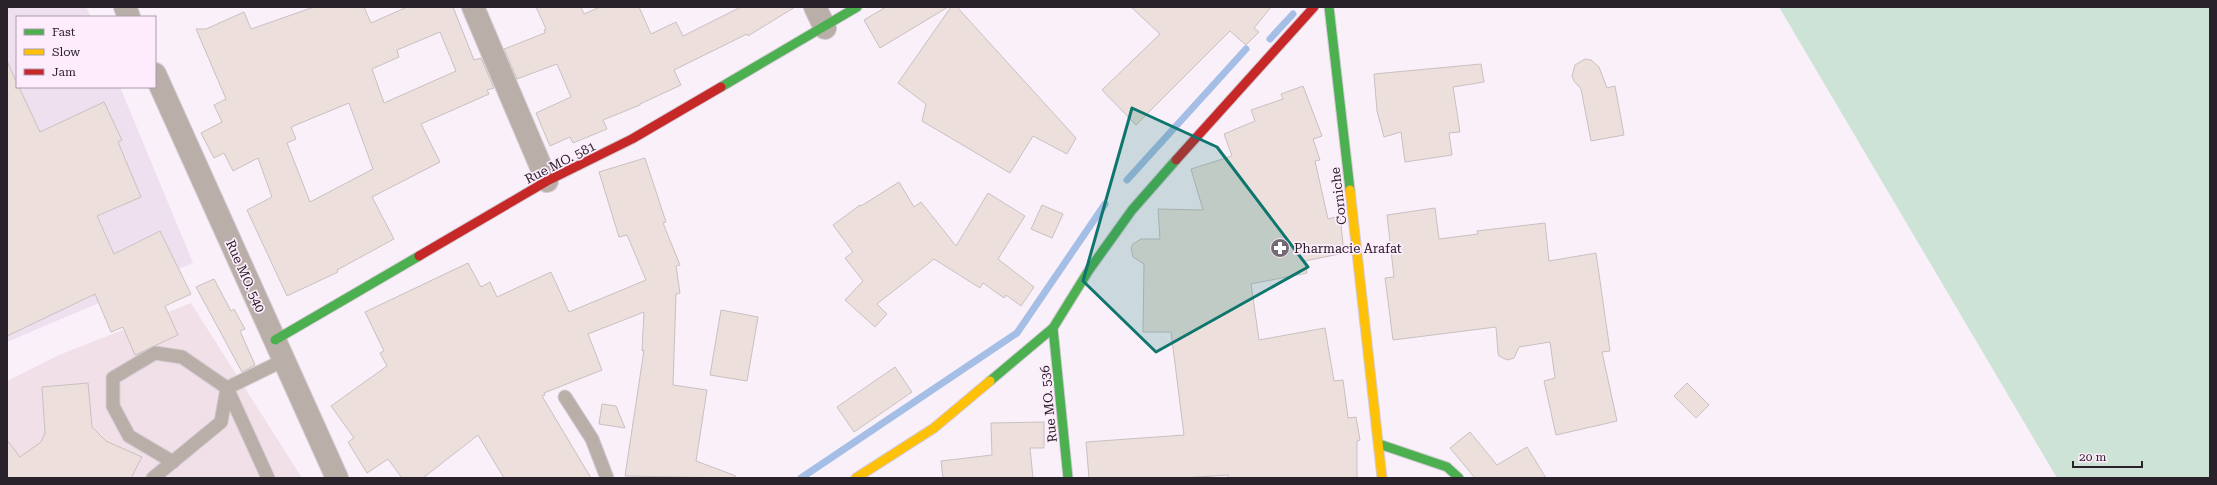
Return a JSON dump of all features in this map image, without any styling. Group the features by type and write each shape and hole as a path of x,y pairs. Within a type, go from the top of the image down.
{"street":[{"path":"473,7 547,181"},
{"path":"815,7 825,28"},
{"name":"Rue MO. 581","path":"275,340 547,181 632,139 825,28 857,7"},
{"path":"856,478 934,428 1054,328 1088,270 1132,210 1314,7"},
{"name":"Corniche","path":"1329,7 1382,478"},
{"name":"Rue MO. 540","path":"156,76 337,478"},
{"name":"Rue MO. 536","path":"1054,328 1068,478"},
{"path":"1379,444 1447,467 1459,478"}],"lane":[{"path":"173,462 130,436 113,406 113,378 155,353 182,357 227,388 268,478"},
{"path":"227,388 284,360"},
{"path":"153,478 221,422 227,388"},
{"path":"565,397 592,439 606,478"}],"highlighted area":[{"path":"1132,108 1217,147 1308,267 1156,352 1083,281"}],"shaded area":[{"path":"7,7 86,7 90,16 16,16 16,88 120,88 193,263 7,342"},
{"path":"191,303 302,478 7,478 7,381 59,355"}],"green space":[{"path":"1779,7 2210,7 2210,478 2057,478"}],"building":[{"path":"314,7 364,7 371,23 407,7 453,7 474,60 481,58 494,88 487,90 489,94 421,124 440,162 372,197 394,239 337,270 338,272 287,296 247,210 272,197 258,158 233,171 224,153 214,158 201,133 222,122 214,105 226,99 196,29 206,29 244,12 251,29","holes":["440,32 456,71 384,103 372,69 399,57 397,50","349,103 373,169 310,202 287,143 296,139 291,127"]},
{"path":"536,7 581,7 584,14 600,7 639,7 651,34 676,22 683,36 741,7 795,7 748,36 747,34 674,70 681,85 640,105 603,120 607,129 573,143 570,137 550,146 536,113 571,97 557,64 517,79 504,49 545,33 544,30 546,29"},
{"path":"886,7 948,7 880,48 864,20"},
{"path":"951,7 957,7 1076,138 1067,154 1033,136 1010,173 922,121 926,104 898,83"},
{"path":"1131,7 1271,7 1254,28 1259,32 1246,45 1230,31 1136,125 1102,90 1160,34"},
{"path":"1585,59 1591,60 1599,67 1607,88 1615,86 1624,135 1591,141 1581,89 1574,81 1572,76 1575,65"},
{"path":"7,61 16,81 16,88 19,88 40,132 104,102 122,140 118,142 141,197 97,216 114,254 160,231 191,294 165,306 178,335 135,355 123,327 111,332 95,294 7,336"},
{"path":"1481,64 1484,82 1453,87 1460,132 1449,133 1452,155 1405,162 1401,132 1384,137 1377,111 1374,74"},
{"path":"1303,86 1322,136 1313,139 1320,160 1315,161 1328,219 1340,216 1344,253 1305,261 1307,273 1251,284 1259,340 1325,328 1334,381 1343,380 1348,418 1356,417 1360,440 1357,441 1357,478 1229,478 1228,475 1182,478 1089,478 1086,442 1184,435 1171,332 1143,332 1144,264 1133,257 1131,248 1133,244 1141,239 1160,239 1158,209 1203,210 1191,169 1232,156 1224,134 1255,121 1251,110 1283,99 1281,94"},
{"path":"645,158 666,222 663,223 680,265 676,266 680,293 676,294 673,385 707,390 696,461 736,476 735,478 625,476 644,350 642,351 644,312 588,334 602,370 544,393 545,395 542,396 591,478 504,478 478,435 423,478 402,478 388,459 367,473 348,442 354,438 331,406 387,366 380,353 384,351 365,312 468,263 481,287 490,282 497,297 551,272 569,312 646,280 627,235 619,237 599,172"},
{"path":"899,182 914,207 921,202 956,246 988,193 1025,216 998,259 1034,287 1021,306 1006,295 1004,298 983,283 980,288 934,259 877,304 887,314 875,327 845,300 863,281 845,258 853,252 833,225 860,205 861,206"},
{"path":"1042,205 1063,214 1052,238 1031,229"},
{"path":"1435,208 1439,239 1478,234 1477,231 1545,223 1549,261 1596,253 1610,351 1602,352 1617,421 1556,435 1544,381 1555,378 1550,342 1519,347 1514,358 1507,360 1499,356 1498,353 1496,327 1393,340 1385,278 1394,277 1387,215"},
{"path":"214,279 231,311 234,309 245,329 240,331 255,365 242,372 196,287"},
{"path":"721,310 758,317 747,381 710,375"},
{"path":"895,367 912,392 854,432 837,407"},
{"path":"88,383 92,427 106,441 142,457 131,478 7,478 7,440 20,457 41,442 45,433 42,387"},
{"path":"1687,383 1709,405 1696,418 1674,396"},
{"path":"602,404 616,406 625,428 599,424"},
{"path":"1044,422 1044,448 1030,448 1033,478 943,478 941,461 992,455 991,423"},
{"path":"1470,432 1497,465 1527,447 1546,478 1475,478 1450,448"}],"waterway":[{"path":"1270,39 1293,14"},
{"path":"1127,180 1246,49"},
{"path":"801,478 1017,333 1105,204"}],"traffic: fast":[{"path":"721,87 857,7"},
{"path":"1329,7 1350,190"},
{"path":"990,381 1053,328 1089,270 1132,210 1176,160"},
{"path":"275,340 419,256"},
{"path":"1053,328 1068,478"},
{"path":"1379,444 1447,467 1459,478"}],"traffic: slow":[{"path":"1350,190 1382,478"},
{"path":"856,478 934,428 990,381"}],"traffic: jam":[{"path":"1176,160 1314,7"},
{"path":"419,256 547,181 632,139 721,87"}],"place":[{"name":"Pharmacie Arafat","path":"1280,248"}]}
